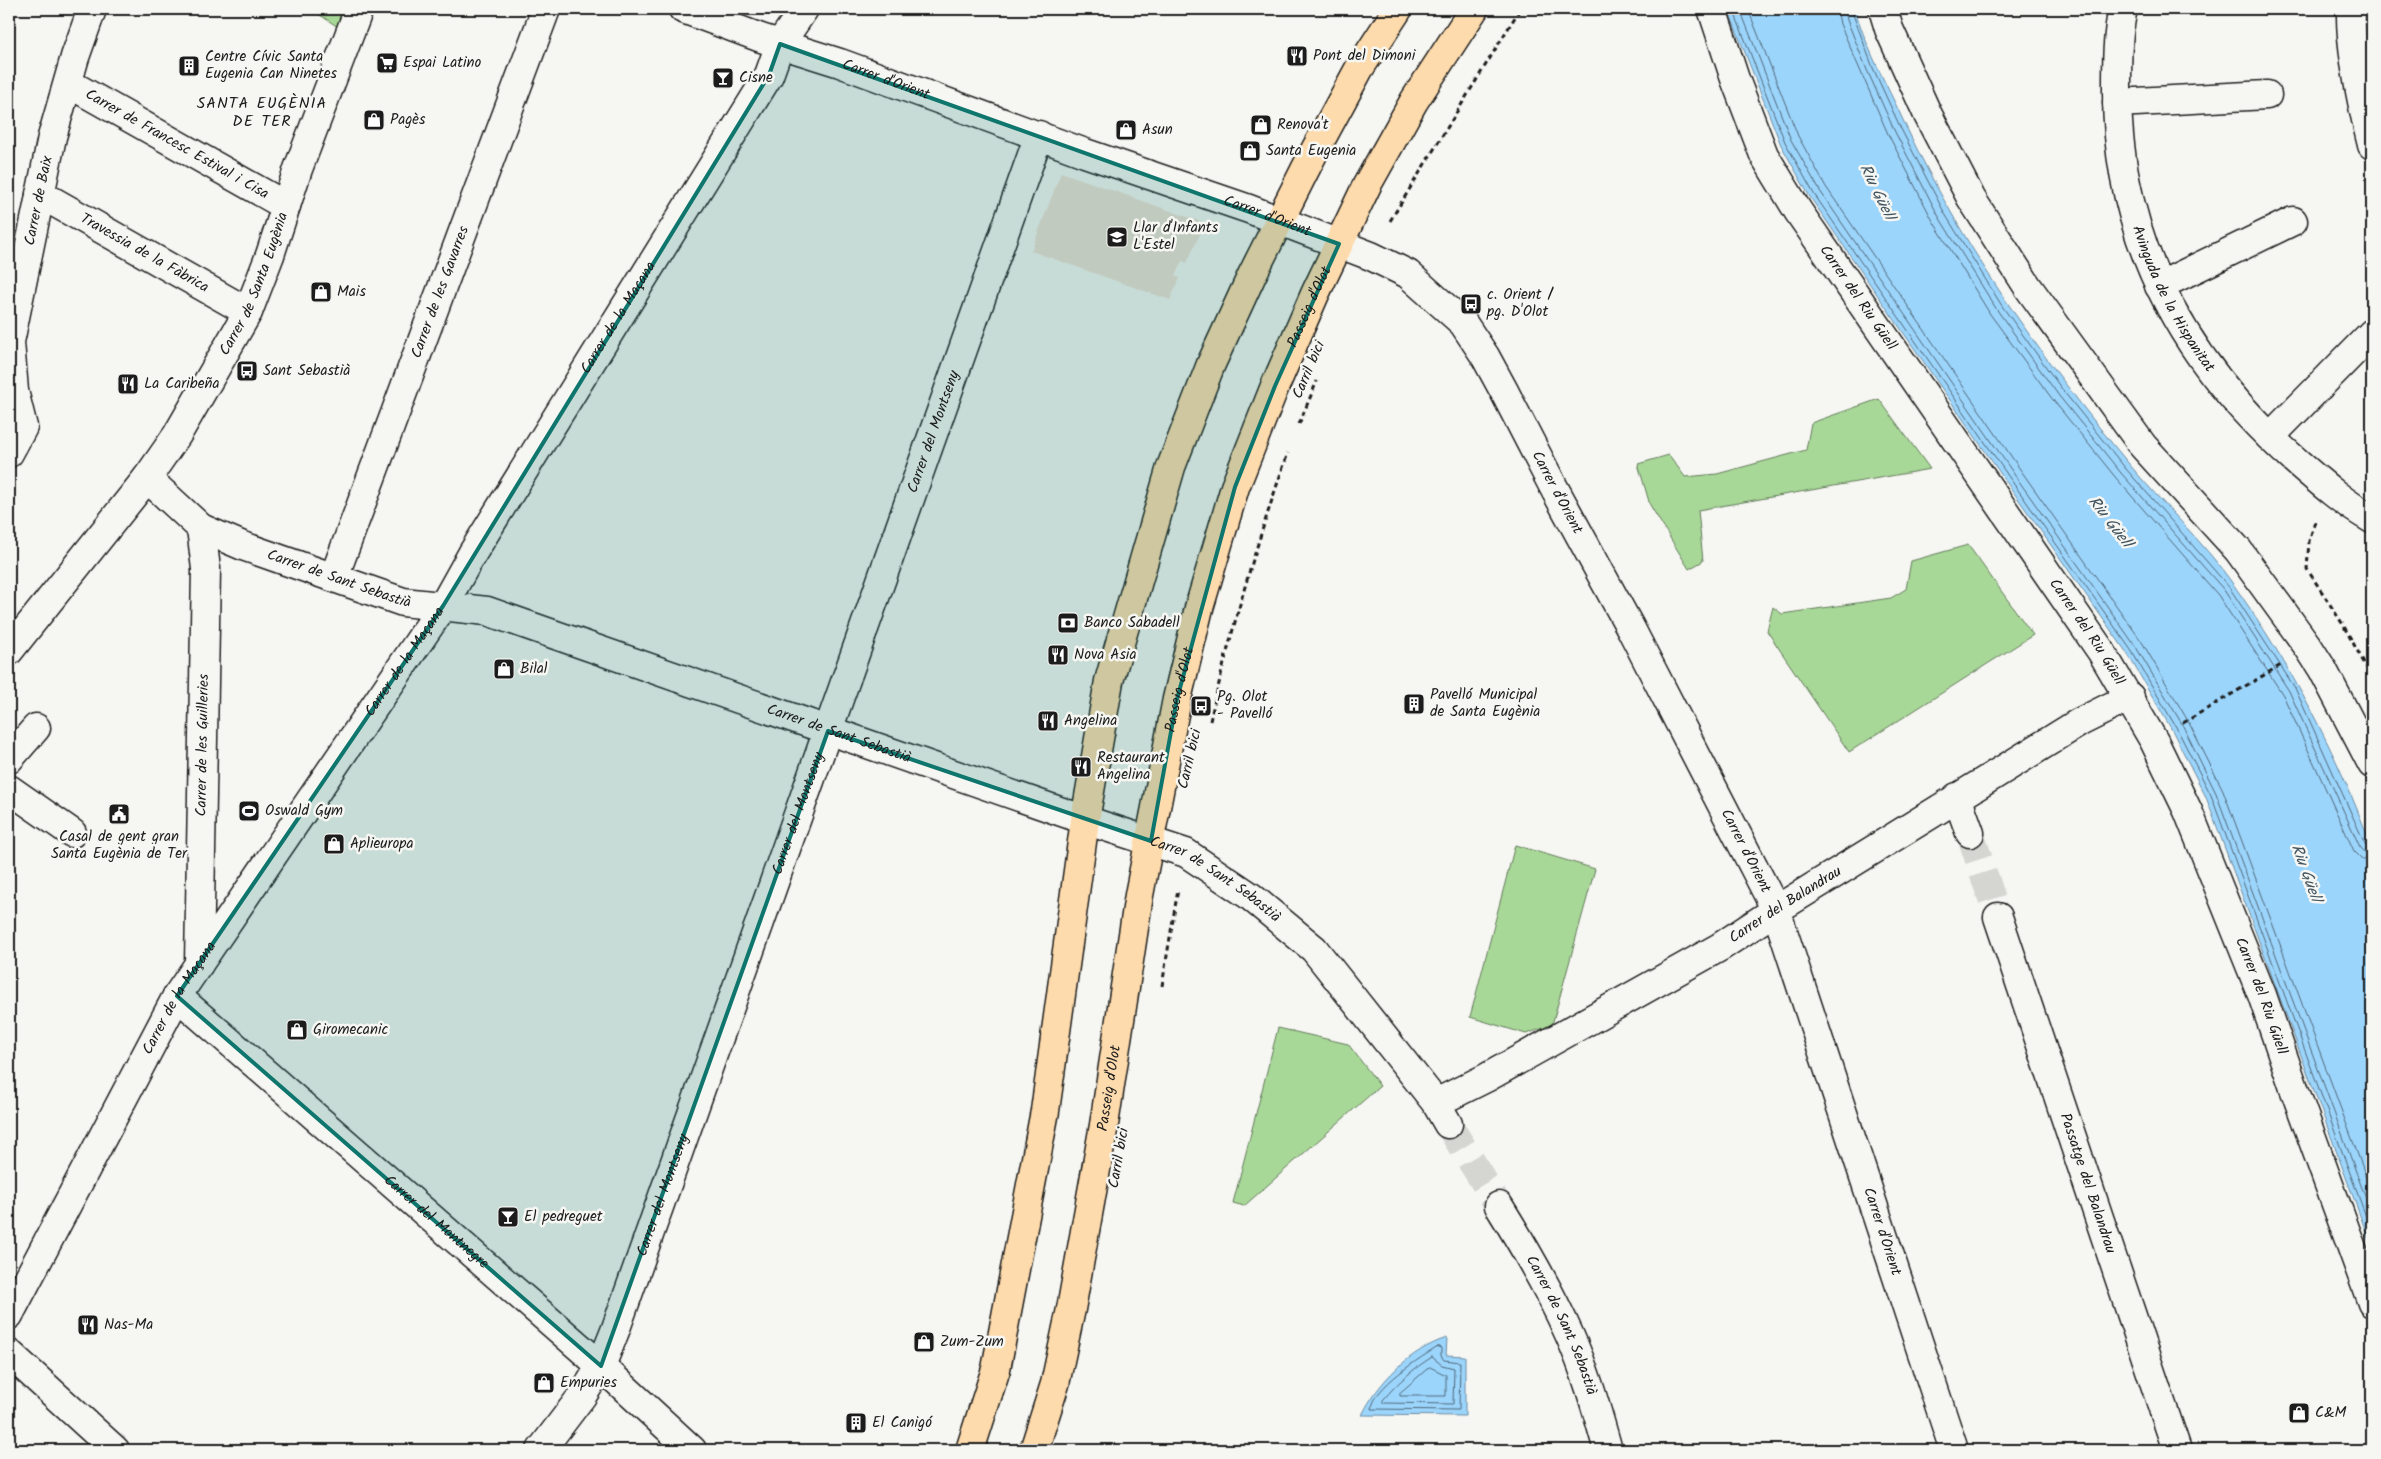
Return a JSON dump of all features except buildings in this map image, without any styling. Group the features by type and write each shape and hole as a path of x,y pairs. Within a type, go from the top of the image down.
{"main road":[{"path":"970,1450 996,1370 1045,1111 1085,820 1109,681 1171,467 1211,364 1252,275 1359,69 1398,9"},
{"name":"Passeig d'Olot","path":"1034,1450 1055,1384 1071,1309 1104,1125 1139,895 1151,841 1177,699 1199,608 1235,487 1275,386 1367,185 1414,100 1474,9"}],"street":[{"name":"Carrer de Baix","path":"9,453 23,427 14,391 10,342 52,137 92,9"},
{"name":"Carrer de Santa Eugènia","path":"9,651 147,478 177,435 248,312 359,9"},
{"name":"Carrer de les Gavarres","path":"334,577 546,9"},
{"name":"Carrer d'Orient","path":"683,9 780,44 840,63 1280,221 1371,256 1408,274 1462,324 1485,356 1640,646 1776,910 1954,1450"},
{"name":"Carrer de la Maçana","path":"9,1316 177,996 443,606 477,545 769,75 780,44 804,9"},
{"name":"Carrer del Riu Güell","path":"1712,9 1735,79 1764,155 1798,211 2002,505 2130,697 2188,811 2262,995 2372,1303"},
{"path":"1882,9 1888,29 1928,115 1972,198 2023,279 2143,446 2238,550 2298,633 2323,670 2372,764"},
{"name":"Avinguda de la Hispanitat","path":"2123,9 2117,65 2120,159 2129,202 2159,286 2182,330 2242,409 2270,437 2349,506 2372,519"},
{"path":"2351,9 2352,35 2366,121 2372,145"},
{"name":"Carrer de Francesc Estival i Cisa","path":"68,83 286,206"},
{"path":"2117,102 2267,95"},
{"name":"Carrer del Montseny","path":"541,1450 582,1396 600,1366 615,1331 1039,135"},
{"name":"Travessia de la Fàbrica","path":"40,194 248,312"},
{"path":"2159,286 2293,221"},
{"path":"2270,437 2372,333"},
{"name":"Carrer de Sant Sebastià","path":"147,478 181,512 201,528 243,546 403,602 487,611 1085,820 1183,852 1250,896 1314,949 1442,1113"},
{"name":"Carrer de les Guilleries","path":"199,964 206,569 201,528"},
{"name":"Carrer del Balandrau","path":"1442,1113 1486,1078 1720,947 1776,910 2080,722 2130,697"},
{"path":"9,759 36,728"},
{"path":"9,788 72,833"},
{"path":"1957,797 1970,833"},
{"name":"Passatge del Balandrau","path":"1998,917 2177,1450"},
{"name":"Carrer del Montnegre","path":"177,996 600,1366 692,1450"},
{"name":"Carrer de Sant Sebastià","path":"1499,1206 1540,1273 1570,1335 1595,1403 1608,1450"},
{"path":"9,1353 115,1450"}],"path":[{"path":"1371,256 1459,106 1520,9"},
{"name":"Carril bici","path":"1297,429 1320,374"},
{"name":"Carril bici","path":"1210,722 1239,604 1260,533 1290,448"},
{"path":"2180,724 2283,663"},
{"path":"1161,995 1183,852"}],"highlighted area":[{"path":"780,44 1339,244 1275,386 1235,487 1177,699 1151,841 828,731 601,1366 177,996 443,606 769,75"}],"shaded area":[{"name":"Llar d'Infants L'Estel","path":"1061,172 1205,223 1187,263 1182,261 1175,276 1180,278 1170,300 1031,251"}],"green space":[{"path":"311,9 349,9 341,29"},
{"path":"1879,399 1930,469 1698,510 1703,561 1689,569 1650,505 1638,464 1669,455 1685,477 1717,474 1806,450 1811,423"},
{"path":"1968,545 2033,635 1849,752 1767,631 1773,607 1782,614 1891,598 1906,589 1911,561"},
{"path":"1515,845 1595,869 1552,1025 1526,1034 1470,1017"},
{"path":"1278,1028 1348,1044 1380,1086 1244,1206 1233,1203"}],"water":[{"name":"Riu Güell","path":"1728,9 1855,9 1873,58 1919,153 1944,201 2000,292 2062,380 2095,422 2142,479 2196,538 2233,584 2274,646 2312,711 2359,813 2372,848 2372,1248 2206,797 2172,730 2127,653 1810,197 1781,145"},
{"path":"1447,1338 1446,1355 1465,1356 1465,1416 1362,1415 1377,1391 1397,1368 1421,1350"}],"tunnel":[{"path":"1970,833 1998,917"},
{"path":"1448,1124 1499,1206"}],"place":[{"name":"Pont del Dimoni","path":"1297,56"},
{"name":"Espai Latino","path":"387,63"},
{"name":"Centre Cívic Santa Eugenia Can Ninetes","path":"189,66"},
{"name":"Cisne","path":"723,78"},
{"name":"Pagès","path":"374,120"},
{"name":"Renova't","path":"1261,125"},
{"name":"Asun","path":"1126,130"},
{"name":"Santa Eugenia","path":"1250,151"},
{"name":"Llar d'Infants L'Estel","path":"1117,237"},
{"name":"Mais","path":"321,292"},
{"name":"c. Orient / pg. D'Olot","path":"1471,304"},
{"name":"Sant Sebastià","path":"247,371"},
{"name":"La Caribeña","path":"128,384"},
{"name":"Banco Sabadell","path":"1068,623"},
{"name":"Nova Asia","path":"1058,655"},
{"name":"Bilal","path":"504,669"},
{"name":"Pavelló Municipal de Santa Eugènia","path":"1414,704"},
{"name":"Pg. Olot - Pavelló","path":"1201,706"},
{"name":"Angelina","path":"1048,721"},
{"name":"Restaurant Angelina","path":"1081,767"},
{"name":"Oswald Gym","path":"249,811"},
{"name":"Casal de gent gran Santa Eugènia de Ter","path":"119,814"},
{"name":"Aplieuropa","path":"334,844"},
{"name":"Giromecanic","path":"297,1030"},
{"name":"El pedreguet","path":"508,1217"},
{"name":"Nas-Ma","path":"88,1325"},
{"name":"Zum-Zum","path":"924,1342"},
{"name":"Empuries","path":"544,1383"},
{"name":"C&M","path":"2299,1413"},
{"name":"El Canigó","path":"856,1423"}],"district":[{"name":"SANTA EUGÈNIA DE TER","path":"262,112"}]}
